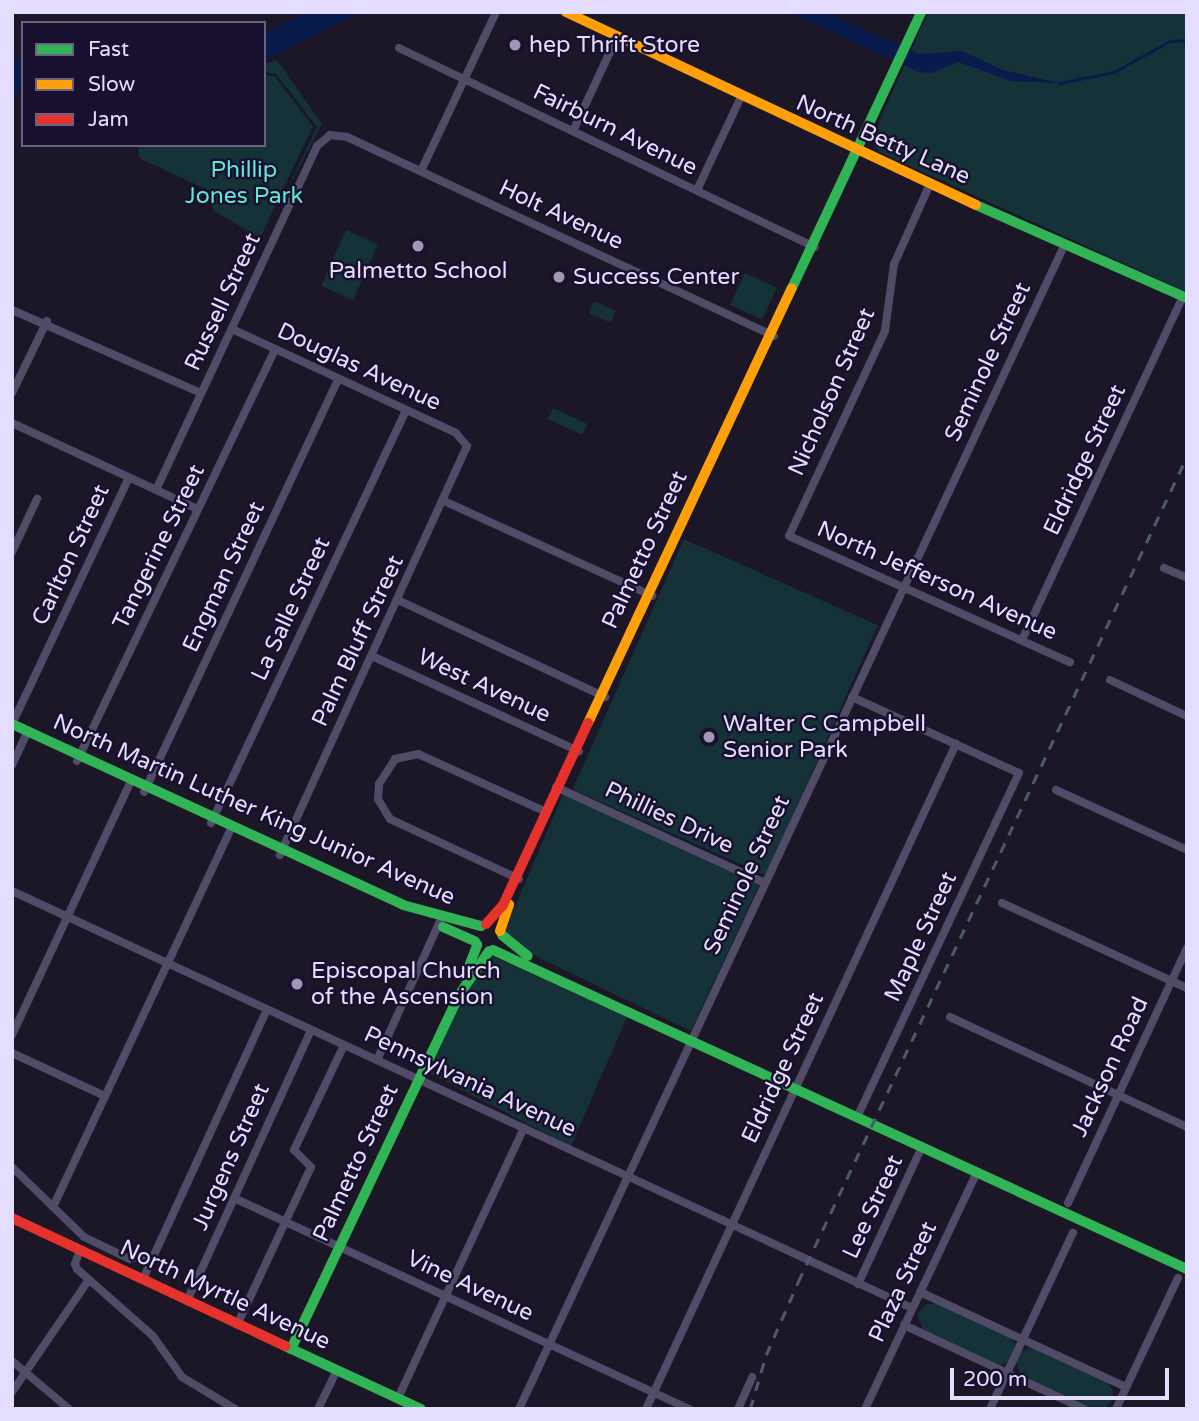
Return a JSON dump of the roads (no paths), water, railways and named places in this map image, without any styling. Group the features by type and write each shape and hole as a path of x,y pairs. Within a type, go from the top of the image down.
{"street":[{"path":"421,171 496,12"},
{"name":"North Betty Lane","path":"566,12 857,152 1185,297"},
{"name":"Palmetto Street","path":"290,1349 459,995 484,925 498,913 517,878 921,12"},
{"path":"573,131 617,37"},
{"name":"Fairburn Avenue","path":"399,48 813,246"},
{"path":"697,190 741,97"},
{"name":"Holt Avenue","path":"330,135 347,137 771,335"},
{"name":"Russell Street","path":"156,490 317,146 330,135"},
{"name":"Nicholson Street","path":"789,536 885,331 894,264 930,184"},
{"name":"Seminole Street","path":"519,1409 1065,244"},
{"name":"Eldridge Street","path":"1022,640 1185,297"},
{"path":"12,310 47,321 201,393"},
{"path":"12,393 47,321"},
{"name":"Douglas Avenue","path":"232,329 456,433 466,443"},
{"name":"Tangerine Street","path":"79,758 275,349"},
{"name":"Engman Street","path":"145,789 338,379"},
{"name":"La Salle Street","path":"213,820 406,410"},
{"path":"12,423 197,509"},
{"name":"Palm Bluff Street","path":"282,852 465,458 466,443"},
{"name":"Carlton Street","path":"12,724 129,478"},
{"path":"12,552 37,499"},
{"path":"444,501 650,595"},
{"name":"North Jefferson Avenue","path":"789,536 1070,662"},
{"path":"1164,568 1187,578"},
{"path":"398,600 603,696"},
{"name":"West Avenue","path":"373,656 577,750"},
{"path":"1110,680 1187,716"},
{"path":"852,696 956,744"},
{"name":"North Martin Luther King Junior Avenue","path":"12,724 27,734 231,829 439,922 491,951"},
{"name":"North Martin Luther King Junior Avenue","path":"12,731 27,734"},
{"path":"12,765 27,734"},
{"name":"Eldridge Street","path":"646,1409 956,744"},
{"name":"Maple Street","path":"857,1117 1020,773 956,744"},
{"path":"517,878 390,819 378,799 382,778 395,759 418,754 544,811"},
{"path":"12,1035 130,782"},
{"name":"Palmetto Street","path":"459,995 501,933 517,878 544,811 559,788"},
{"name":"Phillies Drive","path":"559,788 765,883"},
{"path":"1056,790 1187,850"},
{"path":"53,1207 231,829"},
{"name":"Pennsylvania Avenue","path":"12,891 912,1308"},
{"path":"1002,903 1187,988"},
{"path":"377,1060 439,922"},
{"name":"North Martin Luther King Junior Avenue","path":"439,922 484,925 501,933"},
{"path":"501,933 515,949 554,971 743,1064 1187,1269"},
{"name":"Jackson Road","path":"1068,1203 1187,948"},
{"path":"491,951 692,1039"},
{"path":"143,1279 267,1010"},
{"path":"950,1017 1187,1126"},
{"name":"Jurgens Street","path":"187,1301 311,1030"},
{"path":"237,1325 311,1167 294,1150 344,1045"},
{"path":"12,1053 105,1096"},
{"path":"398,1398 524,1128"},
{"name":"Lee Street","path":"858,1284 922,1147"},
{"path":"12,1167 84,1237 130,1259 145,1255 153,1259"},
{"name":"Plaza Street","path":"865,1409 977,1172"},
{"name":"Vine Avenue","path":"234,1198 689,1409"},
{"name":"North Myrtle Avenue","path":"12,1218 415,1408"},
{"path":"990,1409 1073,1233"},
{"path":"80,1250 75,1264 88,1281 153,1336 182,1377 231,1407"},
{"path":"1129,1409 1118,1406 1178,1278"},
{"path":"12,1392 88,1281"},
{"path":"920,1292 1126,1387"},
{"path":"904,1325 1084,1409"},
{"path":"12,1361 69,1409"},
{"path":"318,1409 337,1370"},
{"path":"738,1409 752,1377"}],"water":[{"path":"308,12 361,12 266,59 266,32"},
{"path":"788,12 826,12 919,54 962,51 1003,70 1059,83 1011,81 958,62 932,73 919,72"},
{"path":"21,57 21,89 12,96 12,61"}],"waterway":[{"path":"1059,83 1114,72 1170,41 1187,40"}],"railway":[{"path":"750,1409 766,1355 798,1282 1187,456"}],"place":[{"name":"hep Thrift Store","path":"515,45"},
{"name":"Palmetto School","path":"418,246"},
{"name":"Success Center","path":"559,277"},
{"name":"Walter C Campbell Senior Park","path":"709,737"},
{"name":"Episcopal Church of the Ascension","path":"297,984"}],"park label":[{"name":"Phillip Jones Park","path":"244,183"}]}
